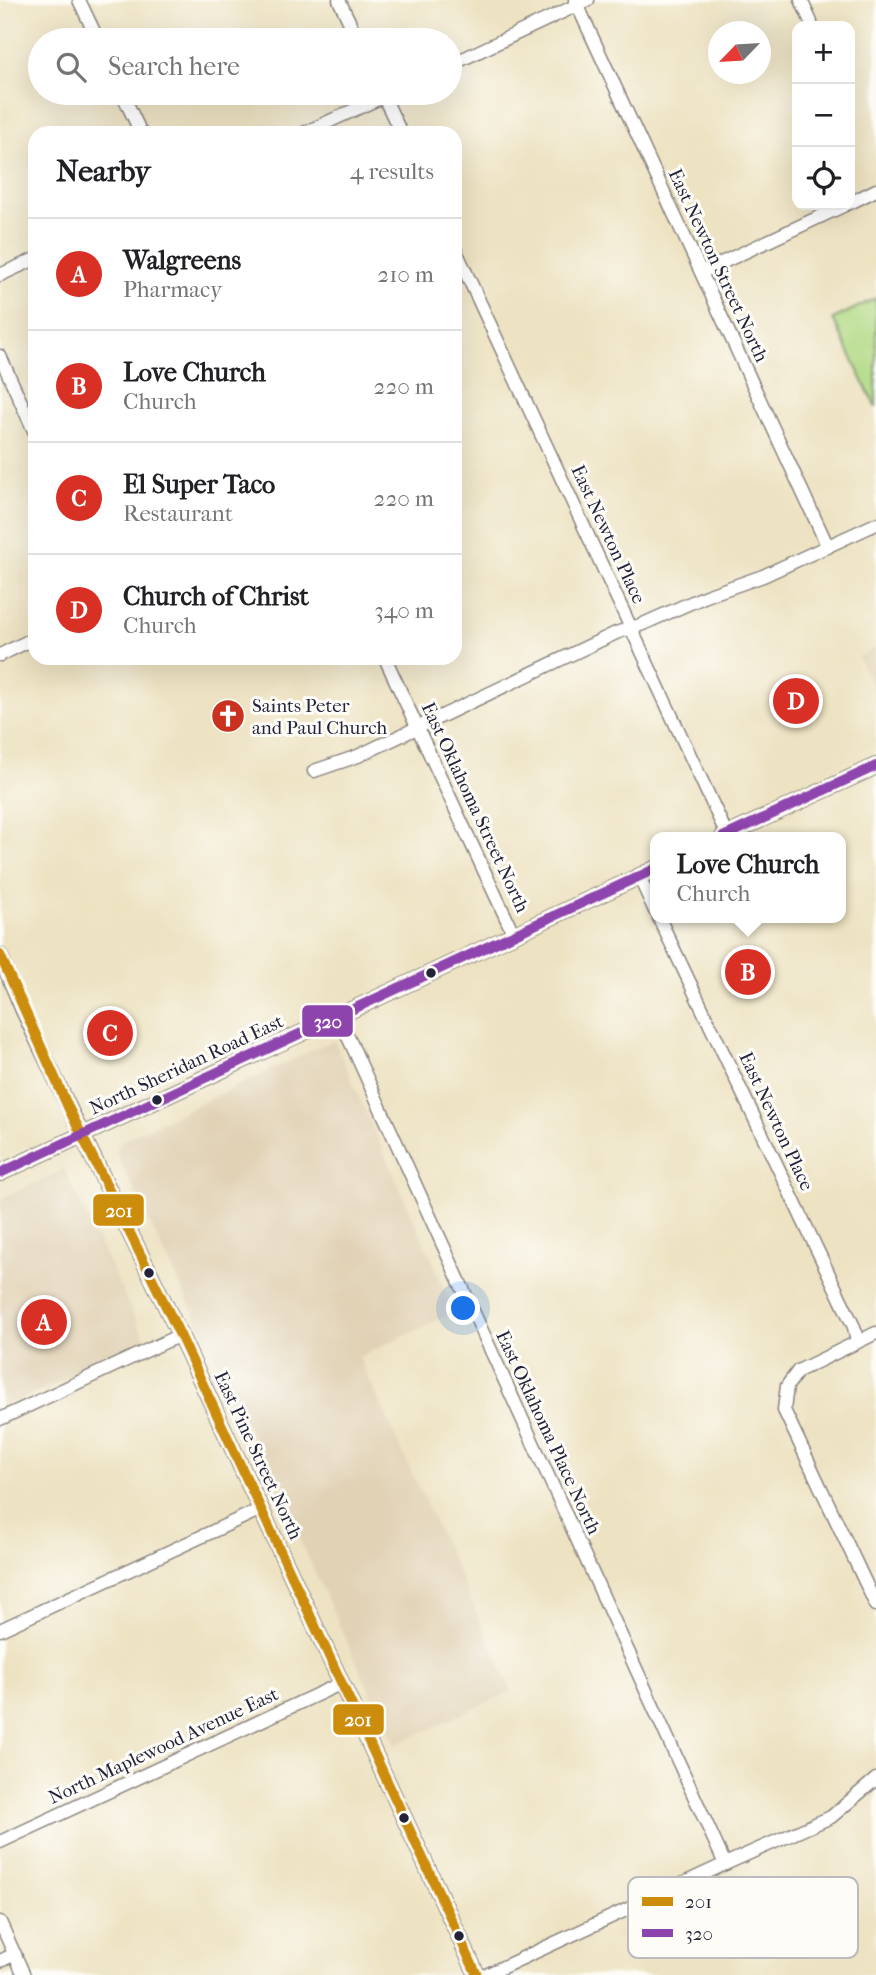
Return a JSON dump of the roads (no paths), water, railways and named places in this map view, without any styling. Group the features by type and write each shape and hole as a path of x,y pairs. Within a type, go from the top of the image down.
{"main road":[{"path":"734,832 876,766"},
{"name":"North Sheridan Road East","path":"0,1173 650,871"},
{"name":"East Pine Street North","path":"82,1135 180,1335 477,1975"}],"street":[{"path":"79,0 92,28"},
{"path":"339,0 352,28"},
{"path":"801,0 811,21"},
{"path":"462,59 580,2"},
{"name":"East Newton Street North","path":"580,2 828,547"},
{"path":"128,105 138,126"},
{"path":"319,126 363,105"},
{"path":"390,105 398,126"},
{"path":"855,200 876,190"},
{"path":"702,272 835,210"},
{"path":"0,275 28,262"},
{"name":"East Newton Place","path":"462,264 723,832"},
{"path":"0,356 28,418"},
{"path":"314,771 358,756 616,633 706,596 755,580 876,524"},
{"path":"0,654 28,641"},
{"name":"East Oklahoma Street North","path":"389,665 514,935"},
{"path":"639,876 650,900"},
{"name":"East Newton Place","path":"661,923 854,1327 857,1342"},
{"name":"East Pine Street North","path":"0,955 82,1135"},
{"name":"East Oklahoma Place North","path":"338,1017 725,1864"},
{"path":"876,1333 798,1371 787,1386 784,1410 876,1605"},
{"path":"0,1419 180,1335"},
{"path":"0,1630 261,1509"},
{"name":"North Maplewood Avenue East","path":"0,1842 342,1683"},
{"path":"697,1877 831,1817 876,1779"},
{"path":"486,1975 628,1909"},
{"path":"0,1922 24,1975"},
{"path":"0,1961 15,1954"}],"place":[{"name":"Church of Christ","path":"796,701"},
{"name":"Saints Peter and Paul Church","path":"228,716"},
{"name":"Love Church","path":"748,972"},
{"name":"El Super Taco","path":"110,1033"},
{"name":"Walgreens","path":"44,1322"}]}
